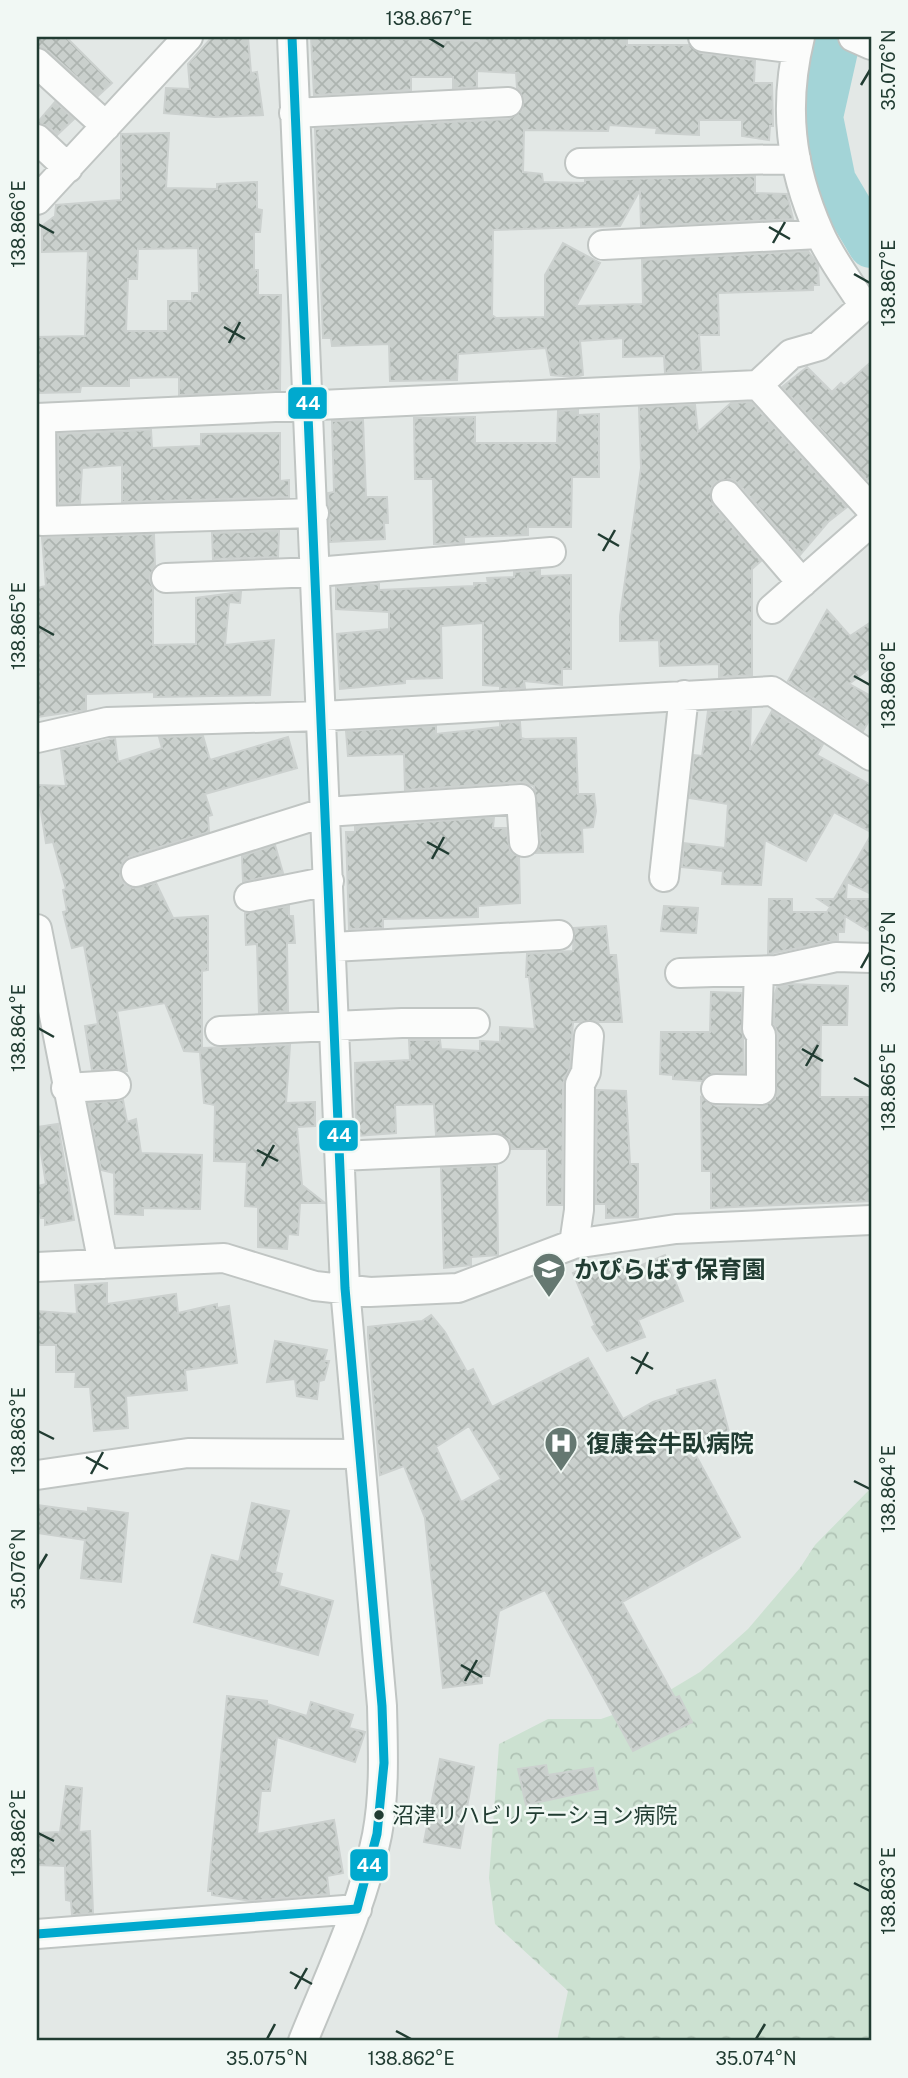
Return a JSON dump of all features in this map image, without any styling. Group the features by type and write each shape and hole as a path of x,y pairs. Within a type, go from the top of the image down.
{"street":[{"path":"37,200 188,37"},
{"path":"292,37 323,716 345,1288 384,1763 377,1834 357,1909 303,2041"},
{"path":"314,513 42,522 39,418 758,385 791,355 819,346 864,306 819,234 796,159 790,133 790,76 799,43 703,37"},
{"path":"853,37 871,45"},
{"path":"37,63 106,126"},
{"path":"294,113 508,102"},
{"path":"37,139 68,168"},
{"path":"580,163 796,159"},
{"path":"603,245 819,234"},
{"path":"758,385 871,509"},
{"path":"726,495 802,583"},
{"path":"772,609 871,523"},
{"path":"166,579 316,572 551,552"},
{"path":"37,738 107,722 323,716 772,691 871,756"},
{"path":"664,877 684,695"},
{"path":"136,872 326,812 521,799 524,842"},
{"path":"249,897 329,881"},
{"path":"37,929 66,1088 103,1264"},
{"path":"332,947 559,935"},
{"path":"680,973 759,971 836,957 871,958"},
{"path":"716,1089 761,1090 761,1035 757,1029 759,971"},
{"path":"220,1031 475,1023"},
{"path":"575,1244 579,1210 580,1084 586,1072 589,1036"},
{"path":"66,1088 116,1084"},
{"path":"340,1156 495,1149"},
{"path":"37,1267 224,1258 315,1286 370,1292 458,1288 575,1244 676,1229 871,1220"},
{"path":"37,1475 188,1453 359,1454"},
{"path":"37,1934 357,1909"}],"green space":[{"path":"871,1488 871,2041 557,2041 568,1991 495,1924 489,1878 499,1744 548,1719 601,1719 650,1702 700,1672 748,1629 800,1568 815,1545"}],"building":[{"path":"37,37 66,37 112,83 98,96 48,51 37,46"},
{"path":"212,37 248,37 251,73 257,72 263,115 215,117 164,113 166,88 190,89 188,64"},
{"path":"311,37 481,41 481,37 627,38 627,45 689,45 701,53 755,60 754,83 772,83 773,126 770,126 769,140 742,136 742,120 699,120 699,135 656,133 657,128 609,125 608,131 524,130 523,172 542,174 543,182 585,183 585,180 755,176 755,193 787,194 793,219 641,226 640,190 620,226 493,230 492,315 496,318 545,317 545,275 563,243 600,263 576,306 643,304 642,260 808,251 818,265 819,285 813,285 813,290 718,293 719,335 699,335 701,370 665,373 664,356 623,357 623,338 580,341 583,375 574,377 551,375 546,348 458,354 457,380 390,381 389,344 332,346 331,338 323,338 315,129 509,119 522,110 524,100 517,88 516,73 477,71 477,87 453,88 453,77 411,77 411,90 314,95"},
{"path":"55,102 74,119 57,135 48,126 37,123"},
{"path":"169,133 166,188 217,189 217,184 257,182 257,209 262,210 260,232 254,232 254,270 258,270 258,295 281,295 280,390 179,395 179,377 129,378 129,386 81,386 80,392 37,393 37,337 85,336 88,251 42,252 42,226 55,216 56,205 121,200 121,134","holes":["198,248 199,293 192,293 192,301 168,301 168,331 126,331 128,279 137,279 138,249"]},
{"path":"871,362 871,475 867,480 782,387 807,367 832,392 841,383 844,386"},
{"path":"751,402 847,507 828,522 800,555 739,484 731,479 716,482 710,490 713,505 761,561 752,569 752,675 719,677 719,664 660,666 659,640 620,641 620,616 641,468 639,407 695,405 698,432 731,403"},
{"path":"578,410 578,415 599,414 599,477 572,477 571,527 528,527 528,535 464,537 464,543 434,544 433,479 415,479 414,418 475,417 475,443 557,443 558,411"},
{"path":"363,420 366,497 387,497 388,523 384,523 385,539 330,542 328,493 334,492 332,421"},
{"path":"151,430 152,448 201,446 201,434 280,433 280,481 289,480 289,497 122,502 122,465 82,468 80,503 58,504 58,434"},
{"path":"279,531 278,557 213,559 212,533"},
{"path":"154,534 155,566 149,578 153,588 153,645 196,644 196,598 241,592 240,603 229,602 225,645 274,640 270,695 154,697 154,692 86,694 86,710 37,717 37,588 46,586 42,538"},
{"path":"540,570 540,576 571,575 571,669 562,669 562,685 524,681 525,688 500,689 500,686 483,685 483,623 441,626 442,678 405,679 405,683 340,689 337,634 389,629 389,612 336,609 336,587 379,584 379,590 474,586 474,583 488,583 487,578 514,577 514,572"},
{"path":"827,610 850,636 871,622 871,667 849,684 871,696 871,717 863,731 788,681"},
{"path":"751,709 750,750 772,711 823,744 817,755 871,785 871,832 834,812 806,861 765,840 761,885 722,884 723,871 682,867 684,843 725,848 728,804 689,798 694,755 702,756 708,711"},
{"path":"520,722 521,738 576,738 578,794 594,794 596,811 593,827 582,828 583,852 536,853 541,841 534,786 520,782 405,790 404,754 348,756 346,731 436,726 436,734 500,727 500,723"},
{"path":"203,736 210,760 288,737 297,768 205,794 212,815 208,816 209,832 130,856 123,861 120,876 125,885 133,888 156,883 173,918 208,916 208,970 202,971 202,1048 290,1045 286,1103 315,1102 315,1126 297,1127 302,1185 325,1203 300,1203 298,1235 288,1234 287,1249 258,1247 258,1207 245,1206 247,1162 214,1161 215,1105 204,1103 200,1052 184,1051 165,1003 117,1011 127,1071 92,1070 85,1026 98,1024 84,945 72,948 63,912 67,911 63,890 66,889 53,842 46,843 37,785 66,786 61,750 115,738 118,762 162,748 159,737"},
{"path":"494,817 493,828 506,828 510,851 519,857 520,903 478,906 478,917 383,919 383,928 349,929 346,832 355,832 355,827"},
{"path":"871,835 871,894 847,882 846,899 871,899 871,932 845,916 844,932 838,932 838,940 768,954 769,899 792,899 792,912 827,912 830,907 818,899 834,899"},
{"path":"275,845 283,873 243,882 242,856"},
{"path":"289,906 289,916 293,916 295,943 287,943 288,1011 259,1013 257,944 246,945 245,913"},
{"path":"664,906 698,908 696,933 661,931"},
{"path":"606,926 609,955 616,955 622,1022 573,1022 570,1067 563,1084 562,1205 547,1205 547,1149 511,1149 509,1140 495,1132 436,1135 434,1104 395,1105 396,1133 356,1136 355,1063 410,1060 409,1040 440,1040 441,1049 480,1051 480,1041 500,1042 500,1027 535,1029 529,977 526,977 527,954 573,951 574,928"},
{"path":"789,984 848,986 847,1025 821,1025 820,1097 871,1097 871,1201 711,1208 711,1171 702,1171 701,1097 716,1106 761,1107 775,1099 778,1035 774,1024 775,994 777,987"},
{"path":"711,992 742,993 744,1073 716,1072 702,1081 673,1079 673,1075 660,1074 661,1032 710,1032"},
{"path":"597,1090 626,1091 630,1164 638,1164 638,1217 606,1218 606,1204 596,1204"},
{"path":"123,1100 127,1122 136,1119 141,1153 202,1155 200,1209 143,1208 143,1215 115,1214 114,1173 101,1170 88,1103"},
{"path":"58,1124 74,1220 45,1225 37,1196 38,1186 46,1184 37,1127"},
{"path":"497,1165 498,1255 471,1257 471,1265 444,1268 441,1168"},
{"path":"665,1255 683,1301 638,1320 645,1337 607,1351 592,1327 595,1325 573,1273 598,1262 601,1270 608,1268 607,1273 634,1263 635,1268"},
{"path":"107,1283 107,1304 176,1294 178,1313 217,1304 217,1308 229,1306 237,1363 185,1370 187,1390 126,1396 128,1428 94,1431 90,1387 75,1387 76,1372 56,1372 56,1345 37,1345 37,1311 77,1314 75,1285"},
{"path":"431,1315 445,1332 467,1372 473,1369 492,1407 588,1358 623,1419 653,1402 678,1394 677,1390 715,1380 729,1432 725,1434 725,1440 692,1448 740,1537 622,1602 675,1698 679,1696 692,1722 633,1751 545,1590 499,1611 489,1676 482,1676 482,1683 443,1688 425,1518 404,1466 380,1475 368,1336 368,1327 422,1321","holes":["469,1426 501,1479 461,1502 436,1447"]},
{"path":"275,1341 327,1350 324,1361 329,1361 324,1380 319,1381 317,1399 297,1396 295,1379 267,1382"},
{"path":"252,1503 289,1511 275,1572 282,1574 279,1586 333,1601 318,1655 194,1622 212,1555 239,1562"},
{"path":"37,1505 88,1512 88,1508 128,1513 121,1582 81,1578 85,1540 37,1533"},
{"path":"227,1696 267,1701 267,1704 307,1716 311,1702 353,1715 349,1728 365,1732 355,1762 277,1737 270,1791 261,1791 257,1834 334,1820 343,1873 327,1876 329,1894 251,1901 212,1895 212,1891 208,1891"},
{"path":"440,1759 474,1767 460,1848 424,1842"},
{"path":"546,1765 548,1775 593,1768 598,1789 526,1805 518,1769"},
{"path":"66,1786 82,1788 79,1832 90,1831 93,1913 72,1915 71,1901 66,1900 65,1866 37,1865 37,1833 60,1832"}],"waterway":[{"path":"838,37 820,117 833,181 871,245"}],"transit line":[{"name":"44","path":"37,1934 357,1909 377,1834 384,1763 382,1706 345,1288 292,37"}],"place":[{"name":"かぴらばす保育園","path":"549,1299"},
{"name":"復康会牛臥病院","path":"561,1473"},
{"name":"沼津リハビリテーション病院","path":"379,1815"}]}
